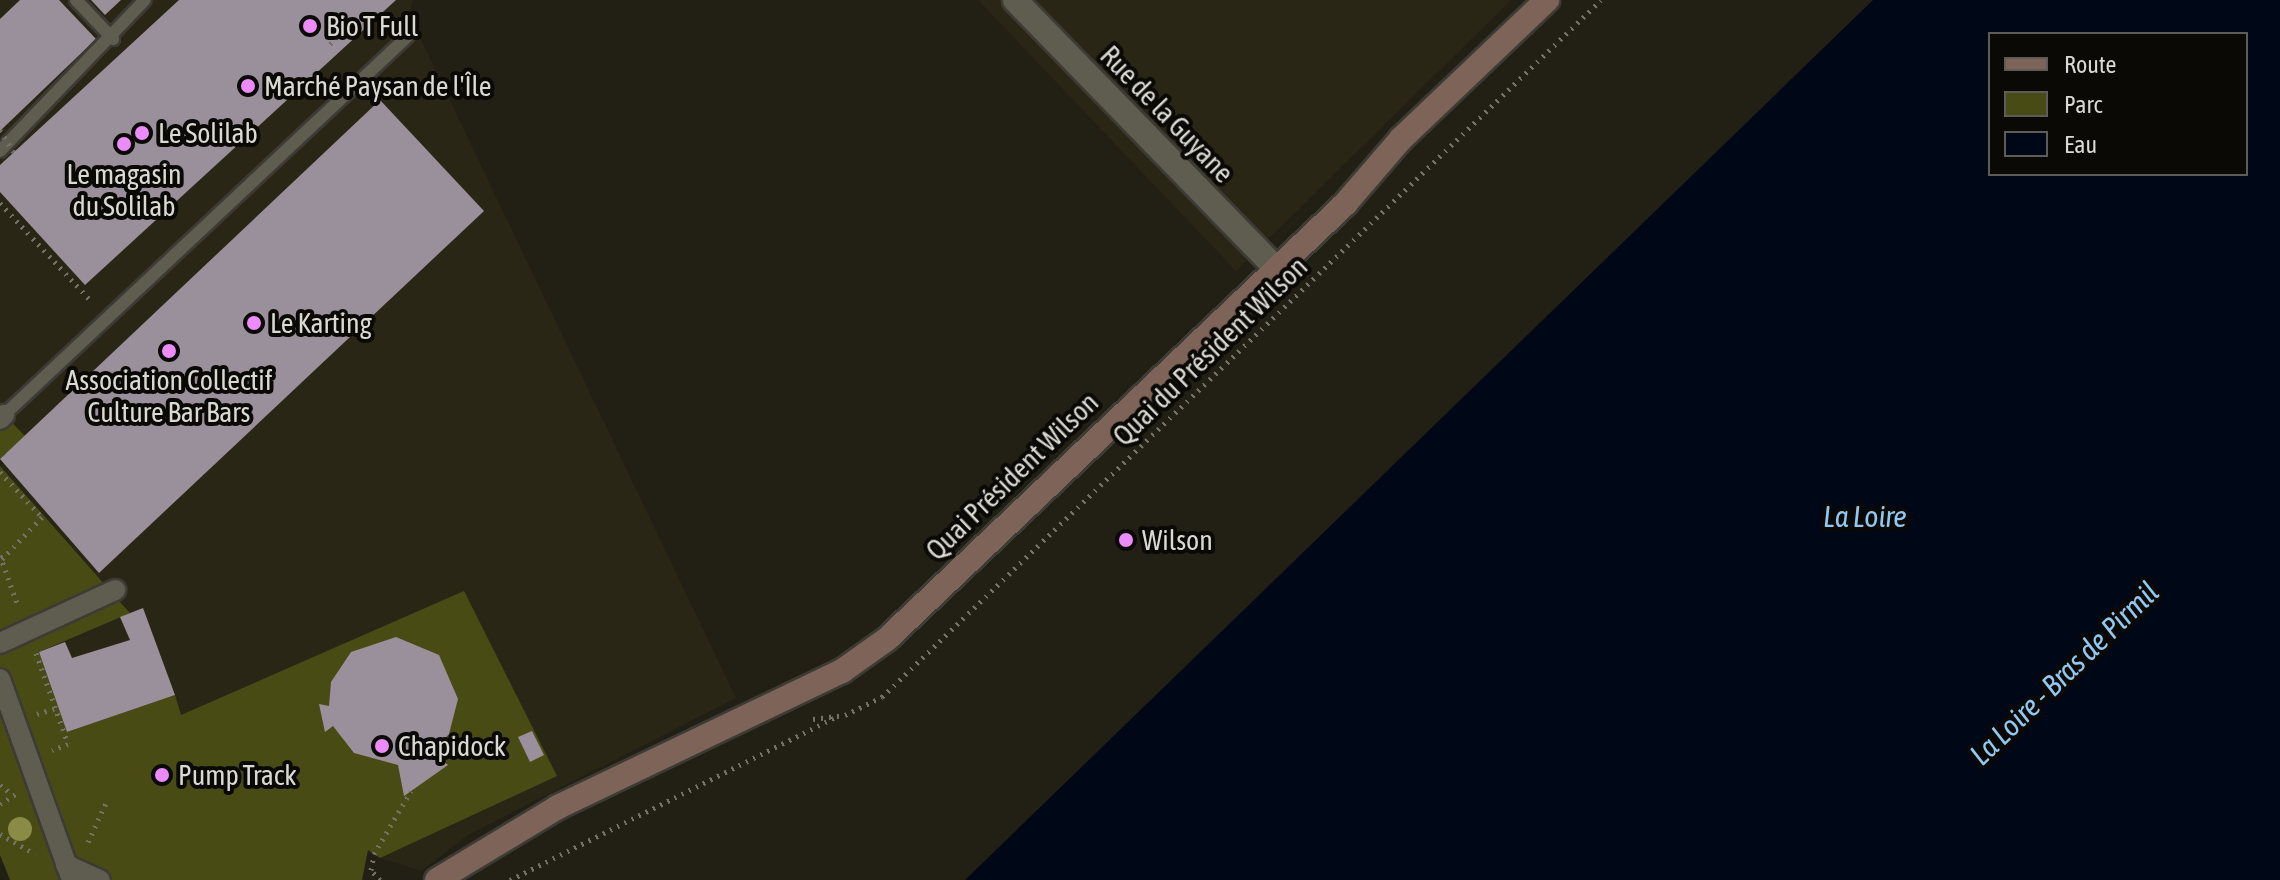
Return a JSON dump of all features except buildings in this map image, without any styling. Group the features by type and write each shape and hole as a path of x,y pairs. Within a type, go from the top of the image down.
{"main road":[{"name":"Quai Président Wilson","path":"437,880 558,807 842,671 876,647 1277,269 1547,0"}],"street":[{"name":"Rue de la Guyane","path":"1015,0 1277,269"},
{"path":"0,643 115,590"},
{"path":"0,679 28,758 80,874"}],"lane":[{"path":"76,0 113,39"},
{"path":"7,152 113,39 145,0"},
{"path":"2,417 407,37"}],"path":[{"name":"Quai du Président Wilson","path":"510,880 882,697 1601,0"},
{"path":"330,44 350,24"},
{"path":"0,130 7,152"},
{"path":"0,203 106,317"},
{"path":"0,472 42,517 1,558 68,744 28,758"},
{"path":"0,785 14,795"},
{"path":"380,880 371,870 374,854 411,791"},
{"path":"80,874 106,803"}],"shaded area":[{"path":"0,0 413,0 409,15 736,698 468,835 421,871 380,858 121,712 67,732 39,652 130,612 0,466 25,436 0,410"},
{"path":"978,0 1511,0 1236,271"}],"green space":[{"path":"0,410 25,436 0,459"},
{"path":"0,466 130,613 39,652 67,732 175,695 181,715 464,591 557,776 380,858 368,850 362,880 10,880 0,855"}],"water":[{"name":"La Loire","path":"1873,0 2280,0 2280,880 965,880"}],"place":[{"name":"Bio T Full","path":"310,26"},
{"name":"Marché Paysan de l'Île","path":"248,86"},
{"name":"Le Solilab","path":"142,133"},
{"name":"Le magasin du Solilab","path":"124,144"},
{"name":"Le Karting","path":"254,323"},
{"name":"Association Collectif Culture Bar Bars","path":"169,351"},
{"name":"Wilson","path":"1126,540"},
{"name":"Chapidock","path":"382,746"},
{"name":"Pump Track","path":"162,775"}],"water label":[{"name":"La Loire - Bras de Pirmil","path":"2064,673"}]}
